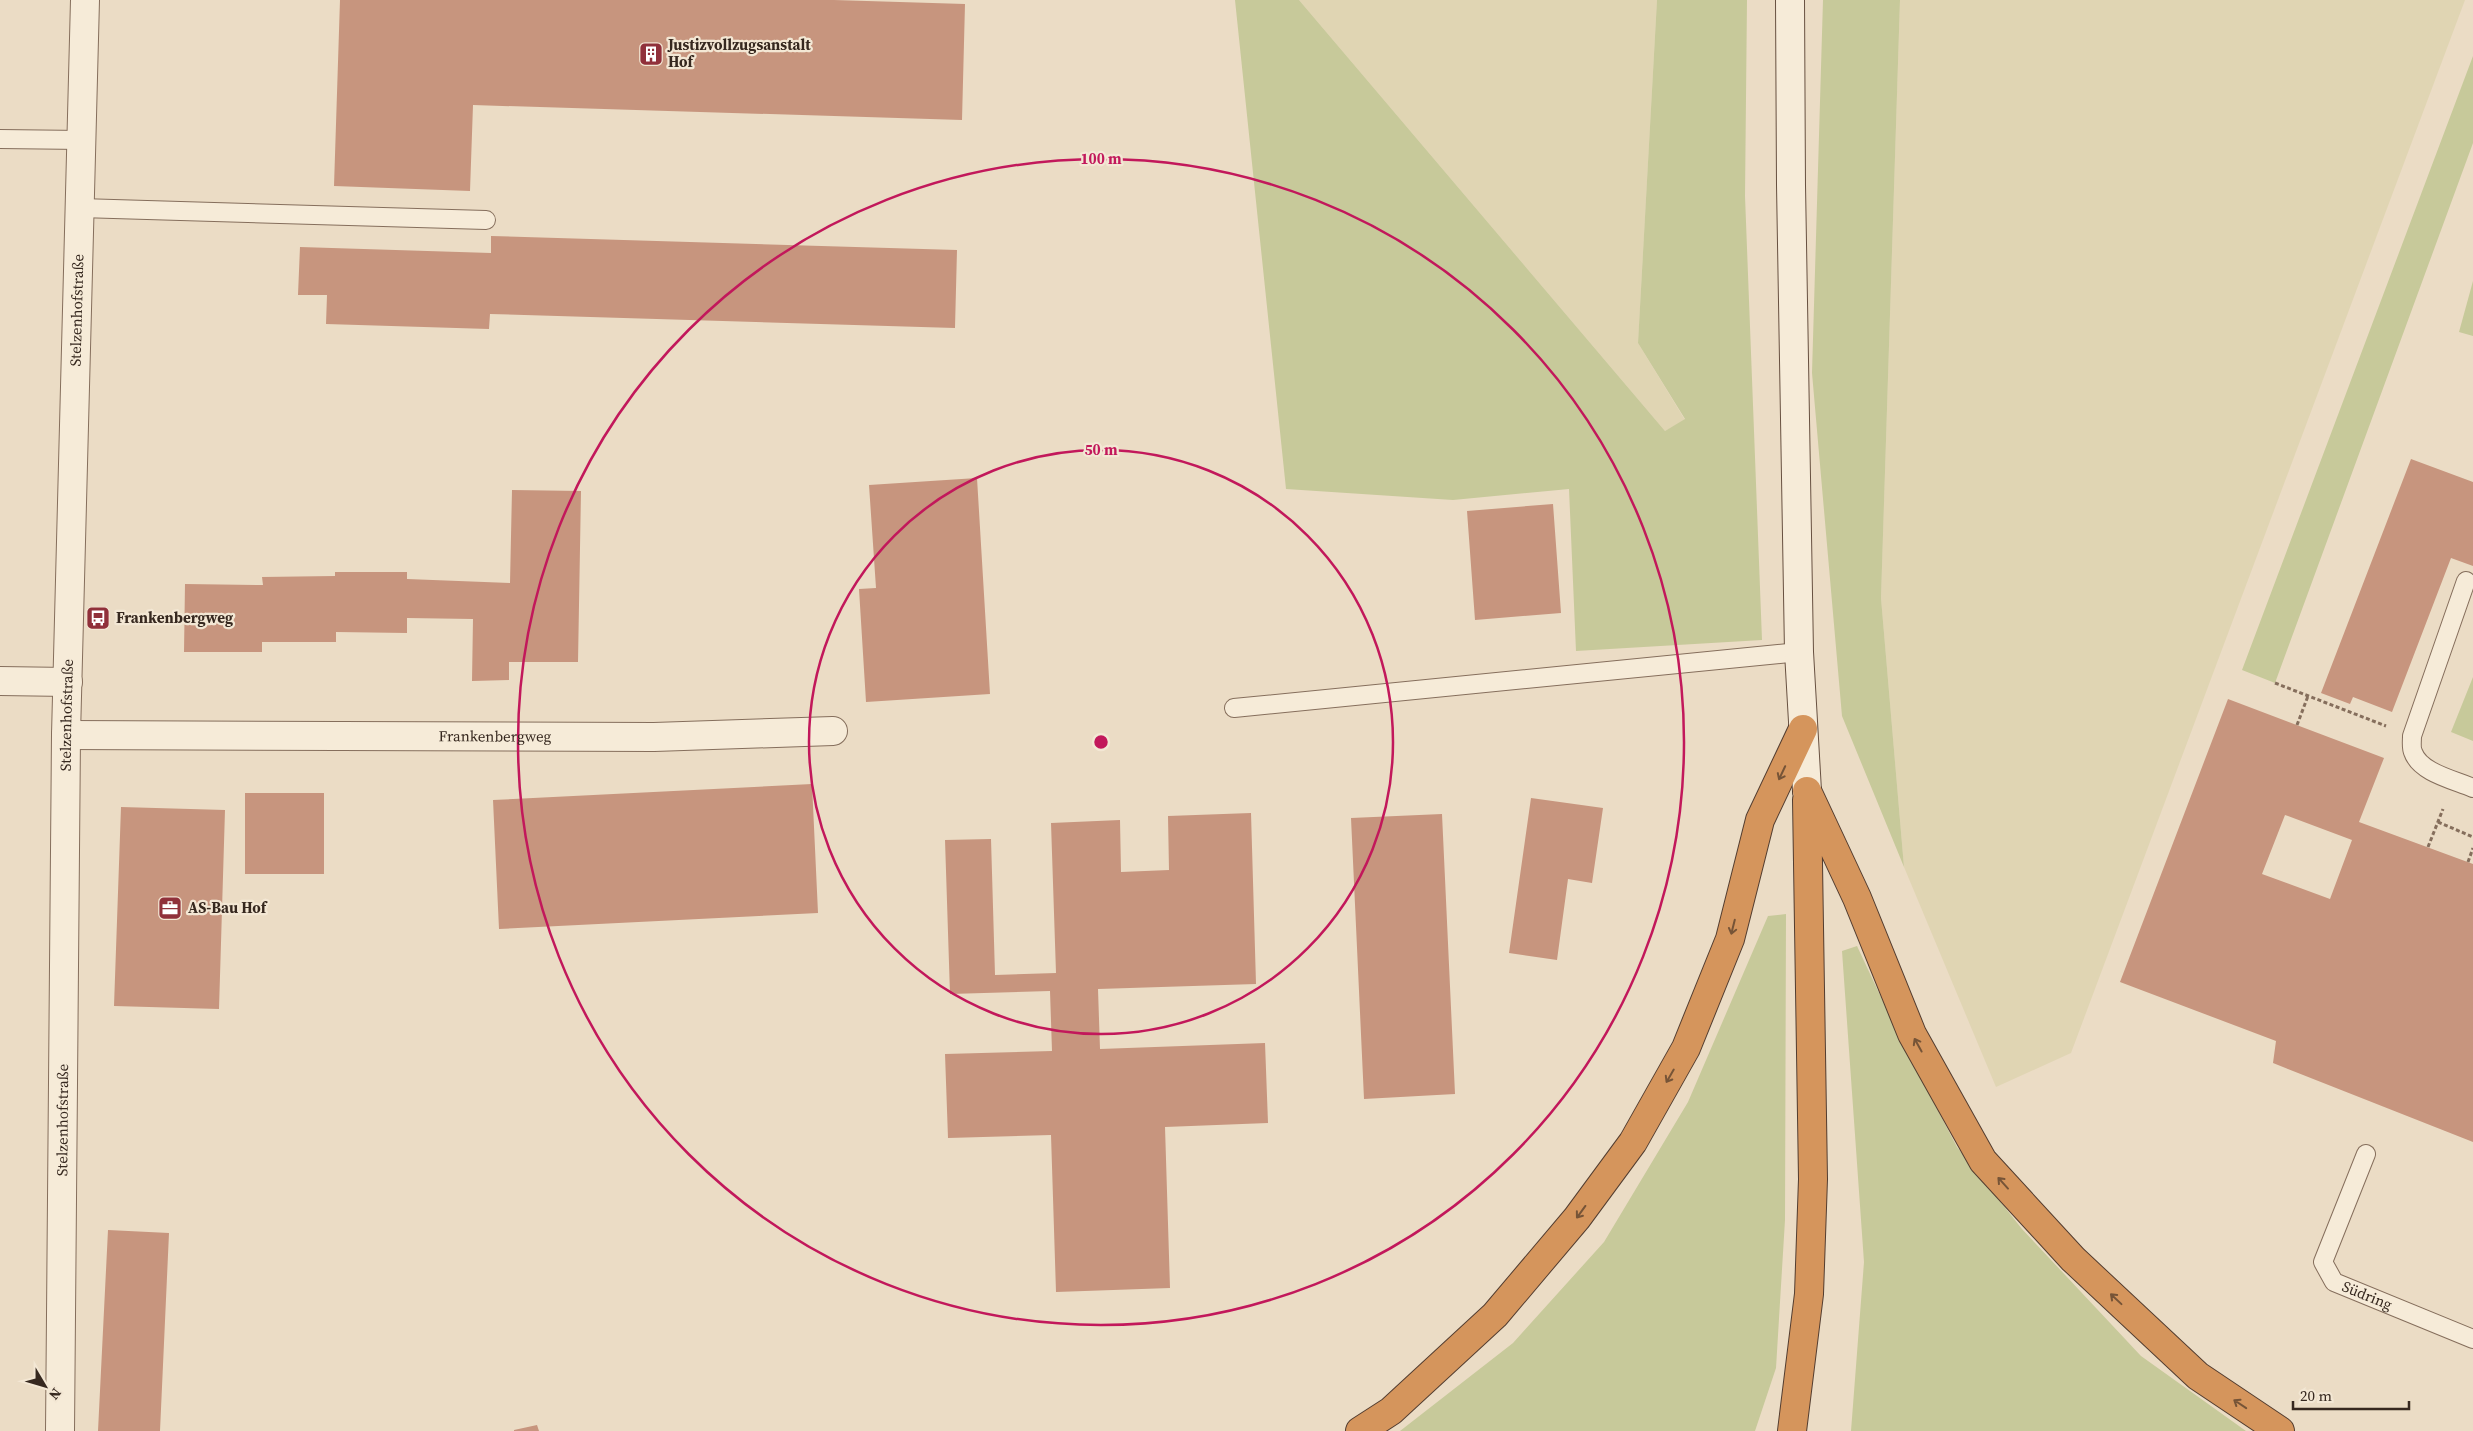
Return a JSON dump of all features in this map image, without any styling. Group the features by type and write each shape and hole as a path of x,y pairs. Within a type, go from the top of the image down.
{"highway":[{"path":"1360,1431 1391,1411 1495,1315 1577,1218 1633,1142 1686,1048 1730,939 1760,820 1803,729"},
{"path":"1793,1427 1809,1294 1813,1179 1807,791"},
{"path":"1807,791 1857,898 1912,1034 1983,1161 2073,1259 2198,1376 2280,1431"}],"street":[{"name":"Stelzenhofstraße","path":"60,1431 66,735 85,0"},
{"path":"1790,0 1791,195 1799,652 1807,791"},
{"path":"0,681 68,682"},
{"name":"Frankenbergweg","path":"66,735 654,737 833,731"}],"lane":[{"path":"0,139 82,140"},
{"path":"80,208 486,220"},
{"path":"2466,581 2412,736 2413,752 2422,764 2473,788"},
{"path":"1234,708 1799,652"},
{"name":"Südring","path":"2366,1154 2323,1262 2334,1282 2473,1339"}],"path":[{"path":"2275,683 2412,736"},
{"path":"2297,725 2308,696"},
{"path":"2428,847 2454,780"},
{"path":"2438,822 2473,837"},
{"path":"2468,862 2473,848"}],"shaded area":[{"path":"1299,0 1657,0 1638,343 1685,420 1665,431"},
{"path":"1900,0 2465,0 2071,1053 1996,1087 1904,867 1881,598"}],"green space":[{"path":"1235,0 1299,0 1665,431 1685,419 1638,343 1657,0 1747,0 1745,196 1762,640 1576,651 1569,489 1453,500 1286,489"},
{"path":"1823,0 1900,0 1881,598 1904,867 1842,716 1812,373"},
{"path":"2473,56 2473,143 2275,683 2242,670"},
{"path":"2473,281 2473,336 2459,332"},
{"path":"2473,677 2473,741 2451,732"},
{"path":"1786,914 1785,1220 1776,1368 1755,1431 1400,1431 1513,1343 1604,1242 1688,1102 1768,916"},
{"path":"1857,946 1902,1042 1957,1147 2022,1229 2141,1356 2246,1431 1851,1431 1864,1262 1842,951"}],"building":[{"name":"Justizvollzugsanstalt Hof","path":"340,0 834,0 965,4 962,120 473,105 470,191 334,186"},
{"path":"491,236 957,250 955,328 490,314 489,329 326,324 327,295 298,295 300,247 491,253"},
{"path":"2411,459 2473,482 2473,566 2451,558 2392,712 2353,697 2350,704 2321,693"},
{"path":"977,478 990,694 866,702 859,589 876,588 869,485"},
{"path":"512,490 581,491 578,662 509,662 509,680 472,681 473,619 407,618 407,633 336,632 336,642 262,642 262,652 184,652 185,584 263,585 262,577 335,576 335,572 407,572 407,579 510,583"},
{"path":"1553,504 1561,613 1475,620 1467,511"},
{"path":"2228,699 2384,758 2359,822 2473,864 2473,1142 2273,1063 2276,1041 2120,982","holes":["2285,815 2352,840 2330,899 2262,874"]},
{"path":"812,784 818,913 499,929 493,800"},
{"path":"245,793 324,793 324,874 245,874"},
{"path":"1531,798 1603,808 1592,883 1568,879 1557,960 1509,953"},
{"name":"AS-Bau Hof","path":"121,807 225,810 219,1009 114,1006"},
{"path":"1251,813 1256,984 1098,989 1100,1049 1265,1043 1268,1123 1165,1127 1170,1288 1056,1292 1051,1135 948,1138 945,1054 1052,1051 1050,991 950,994 945,840 991,839 995,975 1056,973 1051,823 1120,820 1121,872 1169,870 1168,816"},
{"path":"1442,814 1455,1094 1364,1099 1351,818"},
{"path":"108,1230 169,1233 160,1431 98,1431"},
{"path":"537,1425 539,1431 514,1431 514,1430"}],"place":[{"name":"Justizvollzugsanstalt Hof","path":"651,54"},
{"name":"Frankenbergweg","path":"98,618"},
{"name":"AS-Bau Hof","path":"170,908"}]}
